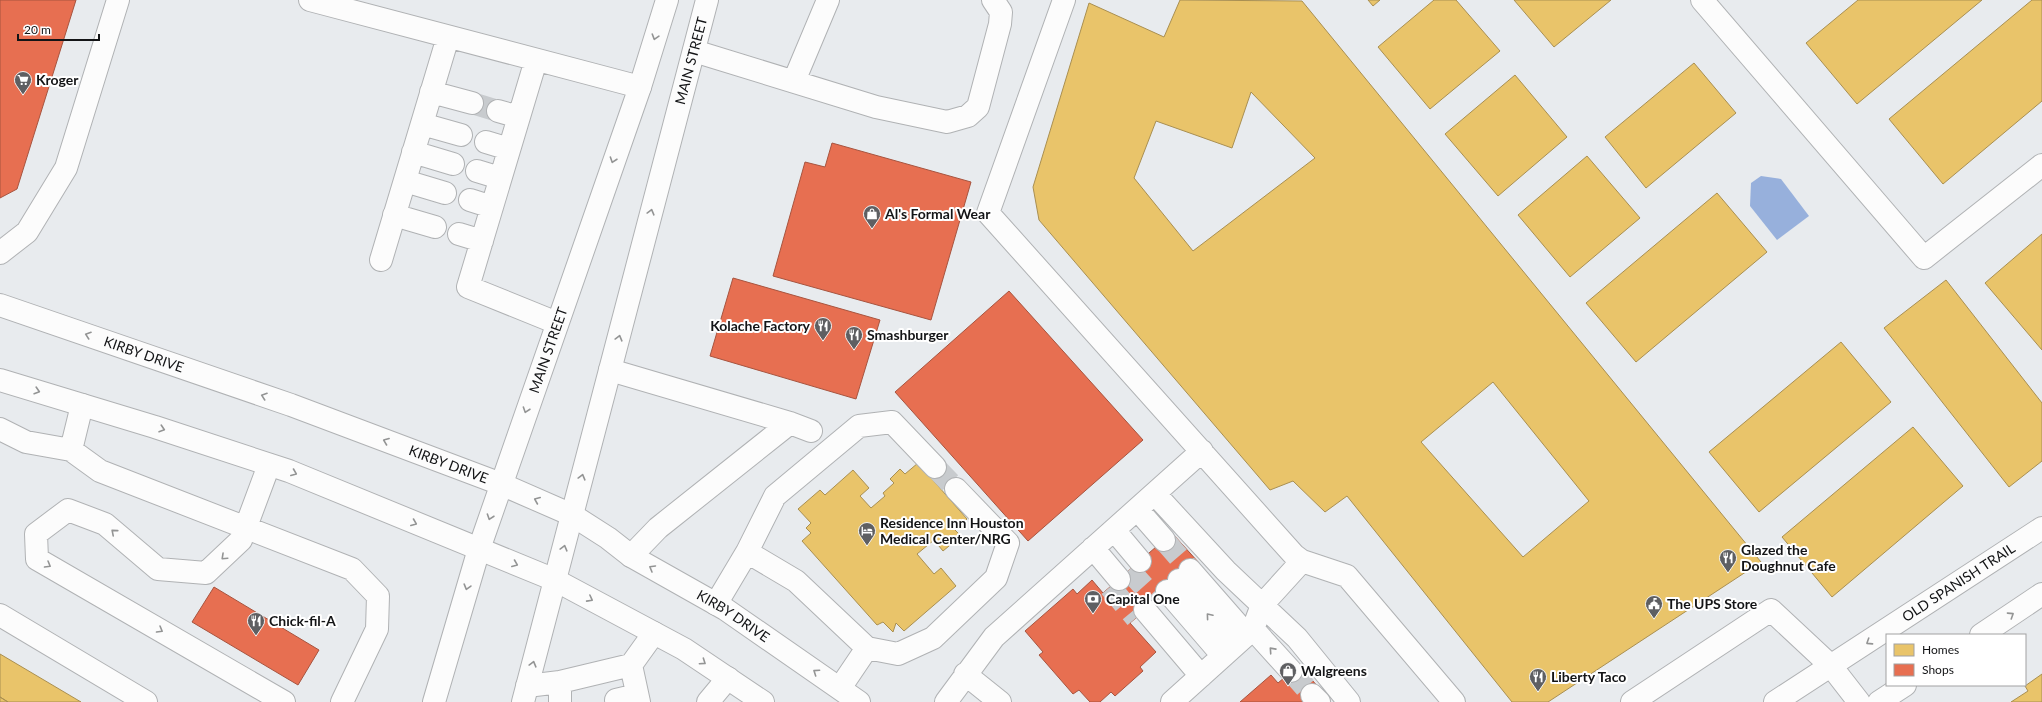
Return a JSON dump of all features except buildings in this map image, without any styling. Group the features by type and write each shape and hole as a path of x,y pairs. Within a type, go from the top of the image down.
{"main road":[{"path":"0,253 27,232 66,168 118,0"},
{"path":"310,0 640,87"},
{"name":"MAIN STREET","path":"434,702 479,549 640,87 667,0"},
{"name":"MAIN STREET","path":"525,694 707,0"},
{"path":"794,81 828,0"},
{"path":"694,52 876,107 947,122 968,116 978,107 1000,24 1001,12 993,0"},
{"path":"1064,0 988,213 1294,555 1302,561 1347,576 1454,702"},
{"path":"1702,0 1924,258 2042,164"},
{"path":"381,260 448,37"},
{"path":"536,60 468,286 557,323"},
{"path":"431,92 472,103"},
{"path":"498,111 519,118"},
{"path":"422,124 461,135"},
{"path":"486,142 509,149"},
{"path":"413,152 453,164"},
{"path":"477,171 500,178"},
{"path":"404,181 445,193"},
{"path":"470,200 492,207"},
{"path":"394,215 435,227"},
{"path":"459,234 482,241"},
{"name":"KIRBY DRIVE","path":"0,305 291,405 501,484 572,515 608,538 631,556 716,604 860,702"},
{"path":"610,370 790,423 811,431"},
{"path":"0,380 289,471 555,580 684,649 763,702"},
{"path":"71,450 82,405"},
{"path":"716,604 747,552 775,496 859,426 898,417 935,466"},
{"path":"631,556 658,528 790,423"},
{"path":"0,429 26,442 71,450 100,470 352,569 378,596 377,629 342,702"},
{"path":"946,702 965,674 994,637 1202,451"},
{"path":"269,465 248,527 242,540 206,573 158,569 105,524 68,510 36,534 37,559 284,702"},
{"path":"747,552 796,581 867,648 898,654 933,638 996,578 1012,540 956,489"},
{"path":"1155,494 1226,571 1297,638 1349,702"},
{"name":"OLD SPANISH TRAIL","path":"1775,702 2042,528"},
{"path":"1110,533 1136,564"},
{"path":"1110,533 1136,564"},
{"path":"1110,533 1136,564"},
{"path":"1172,702 1223,656 1262,605 1302,561"},
{"path":"1982,634 2042,594"},
{"path":"1162,595 1223,656"},
{"path":"1162,595 1223,656"},
{"path":"1162,595 1223,656 1291,671"},
{"path":"1632,702 1771,610 1831,666 1859,702"},
{"path":"0,615 146,702"},
{"path":"525,694 560,692 631,665 654,633"},
{"path":"840,688 867,648"},
{"path":"616,700 638,698 631,665"},
{"path":"965,674 1000,702"},
{"path":"708,702 728,678"},
{"path":"1879,702 1903,686"}],"water":[{"path":"1761,176 1781,179 1809,216 1777,240 1750,206 1751,183"}],"tunnel":[{"path":"472,103 498,111"},
{"path":"935,467 956,489"},
{"path":"1164,540 1190,570"},
{"path":"1129,570 1156,600"},
{"path":"1110,587 1136,618"},
{"path":"1291,671 1312,695"}],"place":[{"name":"Kroger","path":"23,95"},
{"name":"Al's Formal Wear","path":"872,229"},
{"name":"Kolache Factory","path":"823,341"},
{"name":"Smashburger","path":"854,350"},
{"name":"Residence Inn Houston Medical Center/NRG","path":"867,546"},
{"name":"Glazed the Doughnut Cafe","path":"1728,573"},
{"name":"Capital One","path":"1093,614"},
{"name":"The UPS Store","path":"1654,619"},
{"name":"Chick-fil-A","path":"256,636"},
{"name":"Walgreens","path":"1288,686"},
{"name":"Liberty Taco","path":"1538,692"}]}
